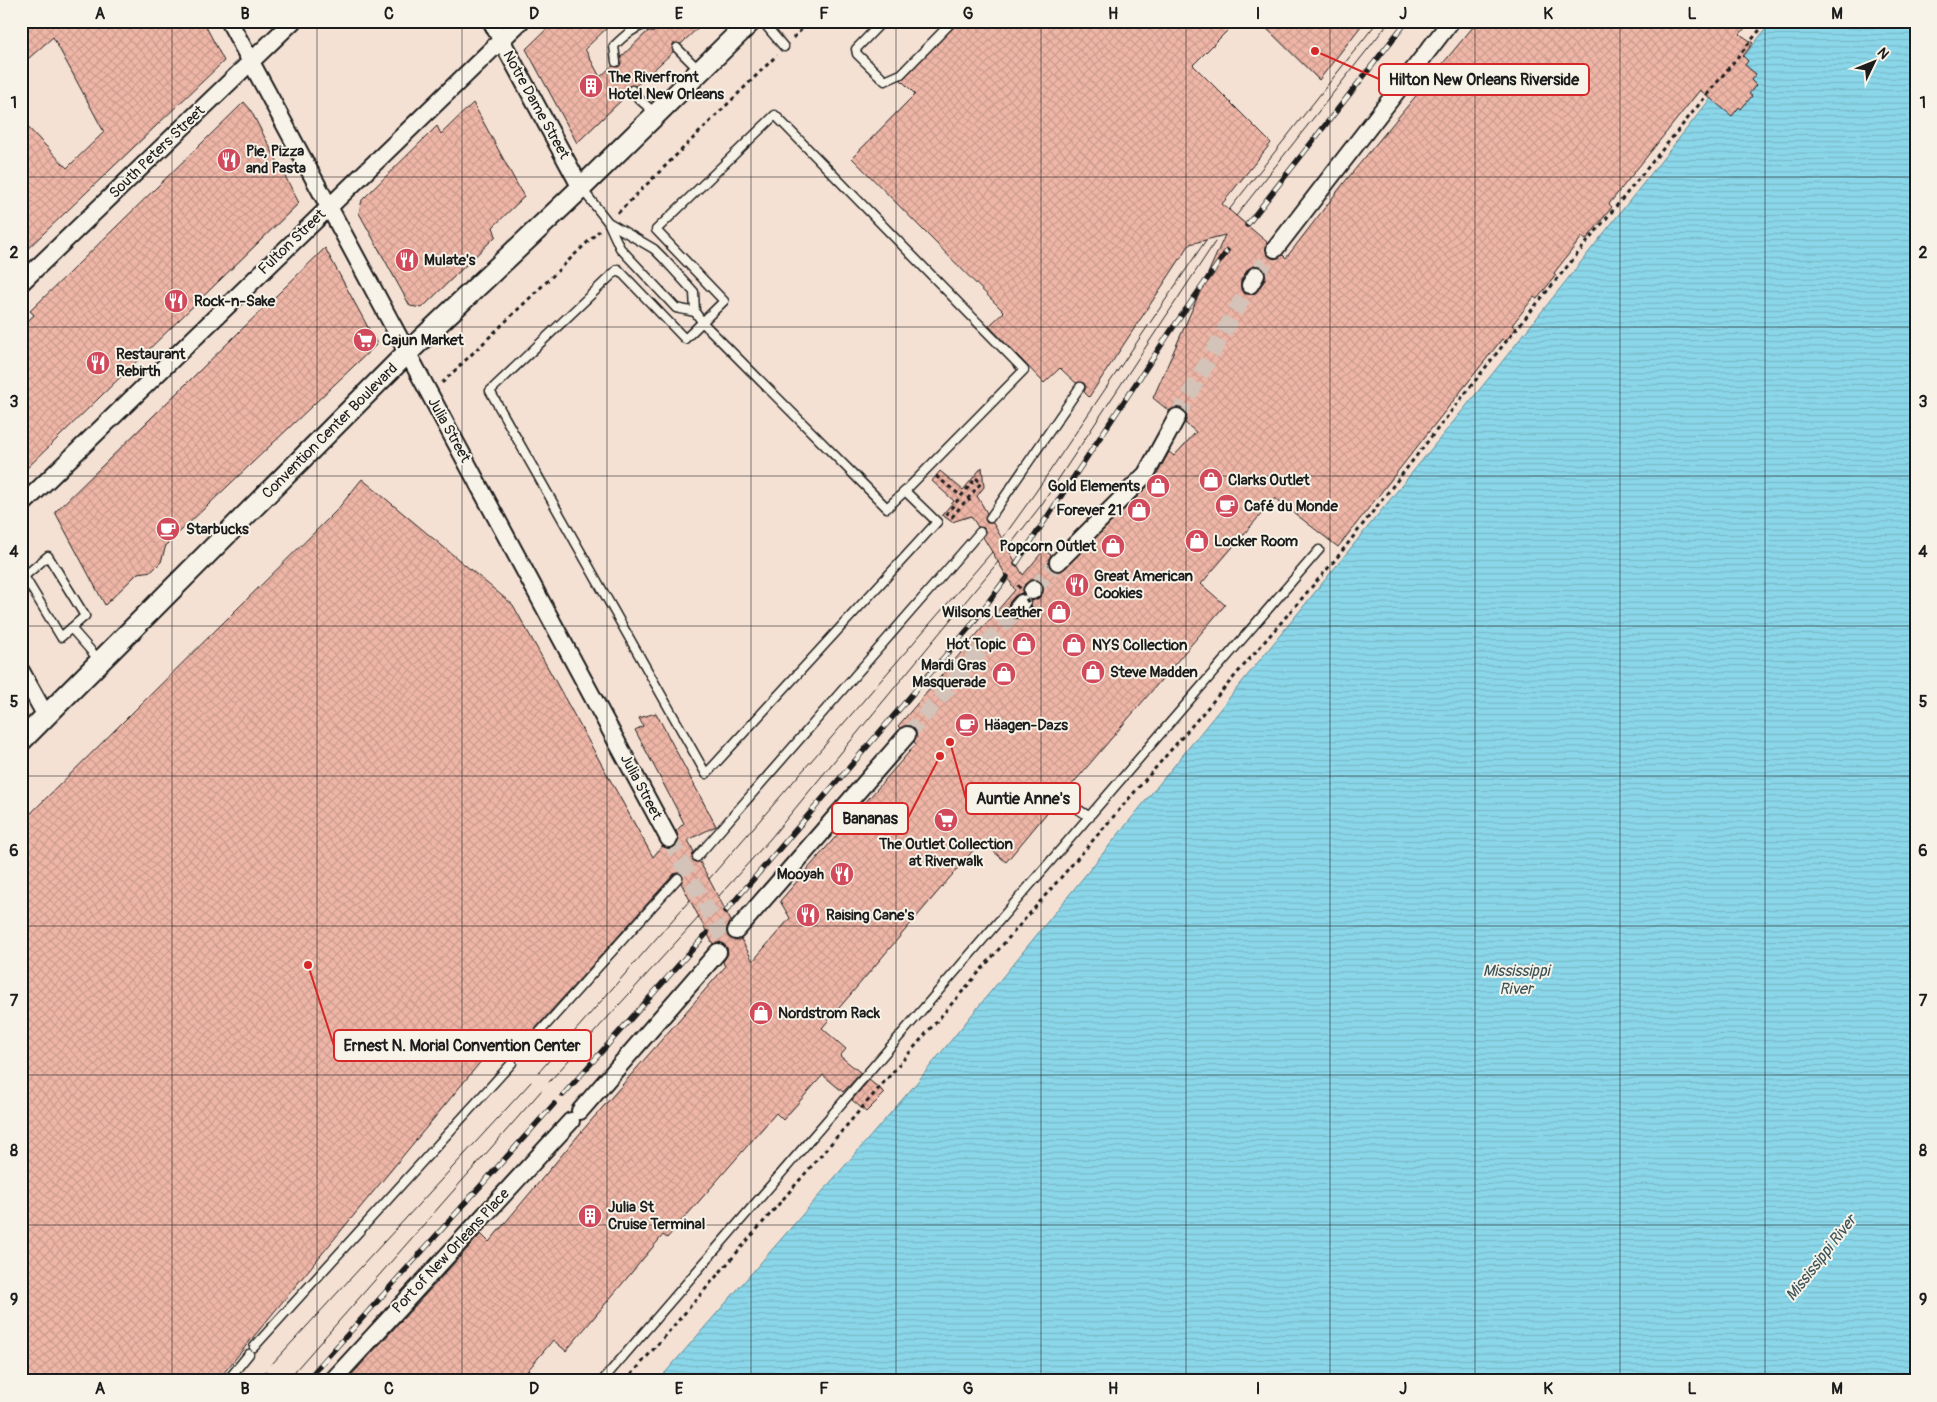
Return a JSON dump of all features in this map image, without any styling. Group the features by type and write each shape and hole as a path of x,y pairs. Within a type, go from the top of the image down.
{"street":[{"name":"Julia Street","path":"229,21 669,839"},
{"name":"South Peters Street","path":"21,282 292,21"},
{"name":"Notre Dame Street","path":"491,21 581,188"},
{"name":"Fulton Street","path":"21,506 328,206 521,21"},
{"name":"Convention Center Boulevard","path":"21,741 101,663 407,353 581,188 751,21"},
{"path":"1275,249 1450,21"},
{"path":"1058,562 1146,474 1177,417"},
{"path":"21,671 46,716"},
{"path":"736,931 907,735"},
{"name":"Port of New Orleans Place","path":"332,1381 575,1116 718,952"}],"lane":[{"path":"762,21 784,47"},
{"path":"883,21 856,49 857,54 885,81 901,74 953,21"},
{"path":"616,62 614,46 622,38 646,24 652,27"},
{"path":"677,48 700,71"},
{"path":"632,90 638,99 656,114"},
{"path":"608,222 654,249 663,258 694,292 696,312 703,323 887,508 1024,370 775,115 656,230 724,301 703,323 685,340 618,269 490,391 706,774 937,522 905,491"},
{"path":"581,188 608,222 620,248 676,308 696,312"},
{"path":"990,518 1080,387"},
{"path":"697,857 980,532"},
{"path":"602,1381 1319,550"},
{"path":"48,556 85,616 61,636 23,577 48,556"},
{"path":"71,628 101,663"},
{"path":"1060,798 1090,817"},
{"path":"520,1054 678,878"},
{"path":"254,1347 512,1063"},
{"path":"227,1381 248,1354"}],"path":[{"path":"441,383 608,222 810,21"},
{"path":"626,1381 1335,560 1496,354 1767,21"},
{"path":"947,513 976,478 981,482 952,517"},
{"path":"945,484 961,496"},
{"path":"968,498 972,505"}],"water":[{"name":"Mississippi River","path":"1772,21 1916,21 1916,1381 658,1381 914,1086 1497,368"}],"building":[{"path":"21,21 203,21 224,61 21,255 21,120 67,168 104,132 53,37 21,65"},
{"name":"The Riverfront Hotel New Orleans","path":"555,21 614,21 585,49 600,77 612,66 620,66 621,57 648,31 655,31 658,21 705,21 681,44 673,44 673,52 636,86 628,86 628,94 577,143 526,49"},
{"path":"958,21 1237,21 1193,65 1271,143 1222,204 1267,242 1266,253 1274,259 1283,255 1286,258 1347,179 1478,21 1751,21 1740,34 1753,43 1743,56 1748,61 1745,65 1756,74 1751,80 1756,85 1749,94 1752,96 1732,116 1700,90 1609,204 1612,207 1586,240 1582,237 1554,273 1556,275 1537,299 1534,297 1512,325 1516,328 1505,342 1502,339 1338,547 1275,498 1201,584 1225,605 1064,794 1056,795 1056,802 1006,862 981,841 822,1028 846,1049 840,1056 861,1073 843,1092 823,1075 783,1120 776,1113 667,1238 663,1235 566,1351 553,1340 519,1381 346,1381 481,1234 489,1242 582,1131 725,967 723,962 728,954 727,948 720,942 713,944 681,883 683,877 680,873 674,874 516,1050 512,1058 508,1059 492,1048 217,1381 21,1381 21,823 337,510 362,479 513,605 653,857 662,846 669,849 677,845 679,839 676,831 684,823 635,730 643,726 639,718 656,713 716,826 688,840 694,852 692,859 695,862 700,862 731,921 726,929 727,935 734,941 741,939 753,961 790,918 780,901 916,744 914,742 917,732 914,728 908,725 900,728 898,726 1015,590 983,537 986,533 984,528 978,527 971,516 952,522 942,515 954,501 932,481 940,471 963,490 982,467 984,487 977,496 987,513 985,520 987,523 993,523 1023,575 1044,550 1051,555 1048,560 1051,569 1060,572 1153,481 1169,452 1174,456 1196,432 1185,423 1187,416 1182,408 1176,407 1169,411 1153,398 1225,235 1190,244 1089,397 1084,392 1086,387 1084,383 1076,383 1060,368 1044,383 989,326 1004,312 852,158 915,94 901,80","holes":["1257,265 1265,271 1265,280 1255,293 1245,294 1241,289 1241,280 1248,269","1031,580 1041,582 1043,592 1039,598 1032,601 1030,609 1024,616 1016,619 1011,617 1008,612 1009,603 1015,596 1022,593 1025,584"]},
{"path":"1259,21 1365,21 1319,80"},
{"path":"244,102 250,109 299,203 21,474 21,327 34,315 30,311"},
{"path":"473,103 524,197 493,227 496,236 422,308 410,306 359,213 362,200 437,126 441,134"},
{"path":"325,248 377,344 166,545 161,562 152,571 138,573 105,605 55,512"},
{"path":"869,1080 885,1093 866,1112 852,1100"}],"ferry route":[{"path":"1903,21 1916,32"}],"tunnel":[{"path":"1256,275 1275,249"},
{"path":"1177,417 1250,285"},
{"path":"1034,589 1058,562"},
{"path":"907,735 1017,609"},
{"path":"669,839 726,943"}],"tram line":[{"path":"1229,210 1378,21"},
{"path":"1236,216 1390,21"},
{"path":"1002,539 1206,240"},
{"path":"1007,549 1042,504 1215,242"},
{"path":"709,879 992,552"},
{"path":"718,897 770,839 998,562"},
{"path":"539,1072 690,900"},
{"path":"549,1082 699,917"},
{"path":"272,1364 531,1082"},
{"path":"288,1379 541,1091"},
{"path":"257,1381 266,1371"}],"railway":[{"path":"1247,225 1407,21"},
{"path":"1016,564 1172,329 1227,251"},
{"path":"726,911 969,628 1007,577"},
{"path":"563,1095 707,933"},
{"path":"306,1381 554,1104"}],"place":[{"name":"Hilton New Orleans Riverside","path":"1315,51"},
{"name":"The Riverfront Hotel New Orleans","path":"591,86"},
{"name":"Pie, Pizza and Pasta","path":"229,160"},
{"name":"Mulate's","path":"407,260"},
{"name":"Rock-n-Sake","path":"176,301"},
{"name":"Cajun Market","path":"365,340"},
{"name":"Restaurant Rebirth","path":"98,363"},
{"name":"Clarks Outlet","path":"1211,480"},
{"name":"Gold Elements","path":"1158,486"},
{"name":"Café du Monde","path":"1227,506"},
{"name":"Forever 21","path":"1139,510"},
{"name":"Starbucks","path":"168,529"},
{"name":"Locker Room","path":"1197,541"},
{"name":"Popcorn Outlet","path":"1113,546"},
{"name":"Great American Cookies","path":"1077,585"},
{"name":"Wilsons Leather","path":"1059,612"},
{"name":"Hot Topic","path":"1024,644"},
{"name":"NYS Collection","path":"1074,645"},
{"name":"Steve Madden","path":"1093,672"},
{"name":"Mardi Gras Masquerade","path":"1004,674"},
{"name":"Häagen-Dazs","path":"967,725"},
{"name":"Auntie Anne's","path":"950,742"},
{"name":"Bananas","path":"940,756"},
{"name":"The Outlet Collection at Riverwalk","path":"946,820"},
{"name":"Mooyah","path":"842,874"},
{"name":"Raising Cane's","path":"808,915"},
{"name":"Ernest N. Morial Convention Center","path":"308,965"},
{"name":"Nordstrom Rack","path":"761,1013"},
{"name":"Julia St Cruise Terminal","path":"590,1216"}]}
